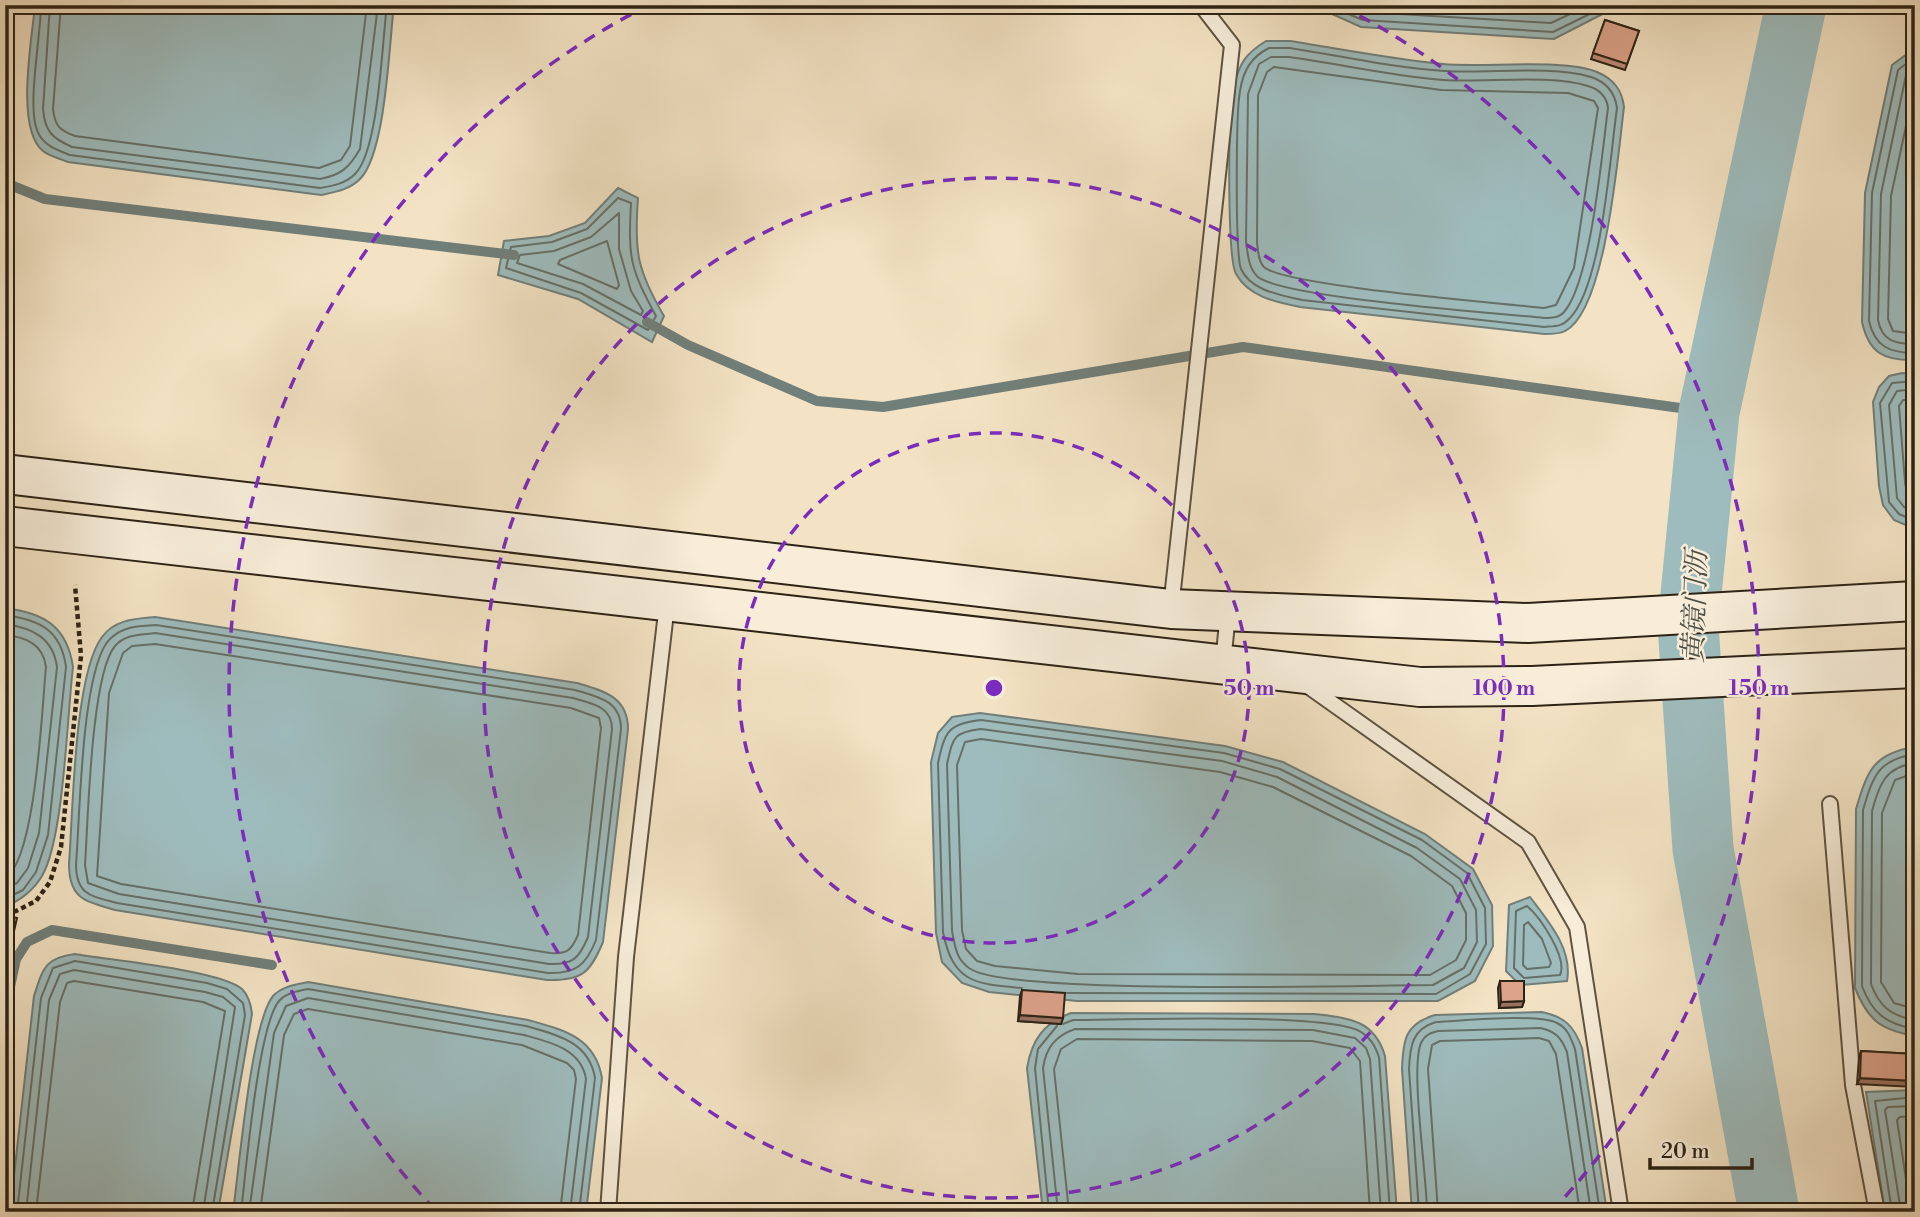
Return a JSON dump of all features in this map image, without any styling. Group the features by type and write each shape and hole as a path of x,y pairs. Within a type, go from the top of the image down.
{"main road":[{"path":"5,474 1171,609 1528,624 1915,601"},
{"path":"5,526 668,600 1017,643 1223,664 1293,675 1420,687 1545,685 1915,668"}],"lane":[{"path":"1171,609 1232,45 1201,5"},
{"path":"608,1212 626,957 668,600"},
{"path":"1223,664 1228,611"},
{"path":"1293,675 1528,842 1577,927 1621,1212"},
{"path":"1830,804 1853,1085 1877,1212"}],"path":[{"path":"5,913 16,912 36,901 50,882 61,847 81,656 75,585"}],"water":[{"path":"35,5 394,5 381,123 369,166 351,186 321,195 68,162 48,154 34,140 27,104"},
{"path":"1312,5 1620,5 1554,39 1361,27"},
{"path":"1266,41 1290,41 1443,64 1565,65 1597,72 1608,78 1619,90 1624,107 1614,193 1600,263 1591,294 1579,318 1563,332 1544,334 1300,307 1264,297 1241,282 1233,262 1231,241 1231,100 1241,65 1253,50"},
{"path":"1915,48 1915,360 1904,360 1886,357 1874,348 1862,322 1865,193 1892,65"},
{"path":"618,188 638,198 639,260 648,286 664,316 652,342 578,299 498,275 504,241 549,236 585,223"},
{"path":"1915,374 1915,529 1894,520 1883,505 1879,486 1873,402 1879,387 1889,376"},
{"path":"5,608 31,614 51,624 65,641 73,667 64,776 49,858 35,886 5,907"},
{"path":"155,617 577,683 613,697 624,709 628,729 603,942 589,968 577,977 547,980 115,910 81,897 72,885 69,864 76,745 86,681 93,655 107,631 119,623"},
{"path":"980,713 1225,746 1283,762 1425,834 1473,869 1492,905 1493,946 1475,981 1438,1001 1077,1001 989,992 962,983 942,962 936,933 931,762 938,733 952,717"},
{"path":"1915,747 1915,1036 1884,1027 1877,1022 1870,1016 1855,988 1856,809 1874,766 1890,754"},
{"path":"1530,897 1563,947 1568,969 1567,981 1520,985 1506,971 1509,905"},
{"path":"75,954 211,976 230,982 242,989 246,995 252,1014 218,1212 10,1212 34,996 46,966 57,958"},
{"path":"308,982 528,1020 565,1032 585,1044 593,1053 602,1078 586,1212 233,1212 252,1065 265,1011 273,996 281,990"},
{"path":"1542,1012 1568,1024 1582,1048 1607,1212 1412,1212 1402,1069 1403,1050 1412,1028 1435,1015"},
{"path":"1071,1013 1314,1014 1349,1019 1367,1028 1374,1034 1385,1056 1397,1212 1043,1212 1027,1068 1032,1049 1041,1033 1053,1022"},
{"path":"1915,1090 1915,1212 1885,1212 1866,1092"}],"building":[{"path":"1605,20 1639,31 1627,64 1593,53"},
{"path":"5,915 17,918 10,949 5,948"},
{"path":"1500,981 1524,981 1524,1001 1501,1002"},
{"path":"1022,990 1065,993 1063,1018 1020,1015"},
{"path":"1861,1051 1915,1054 1915,1081 1860,1078"}],"waterway":[{"name":"黄镜门沥","path":"1769,1212 1703,849 1688,625 1709,412 1796,5"},
{"path":"5,178 8,184 45,199 514,255"},
{"path":"647,322 688,345 817,401 883,407 1243,347 1709,412"},
{"path":"5,1010 16,959 27,942 52,930 272,965"}]}
